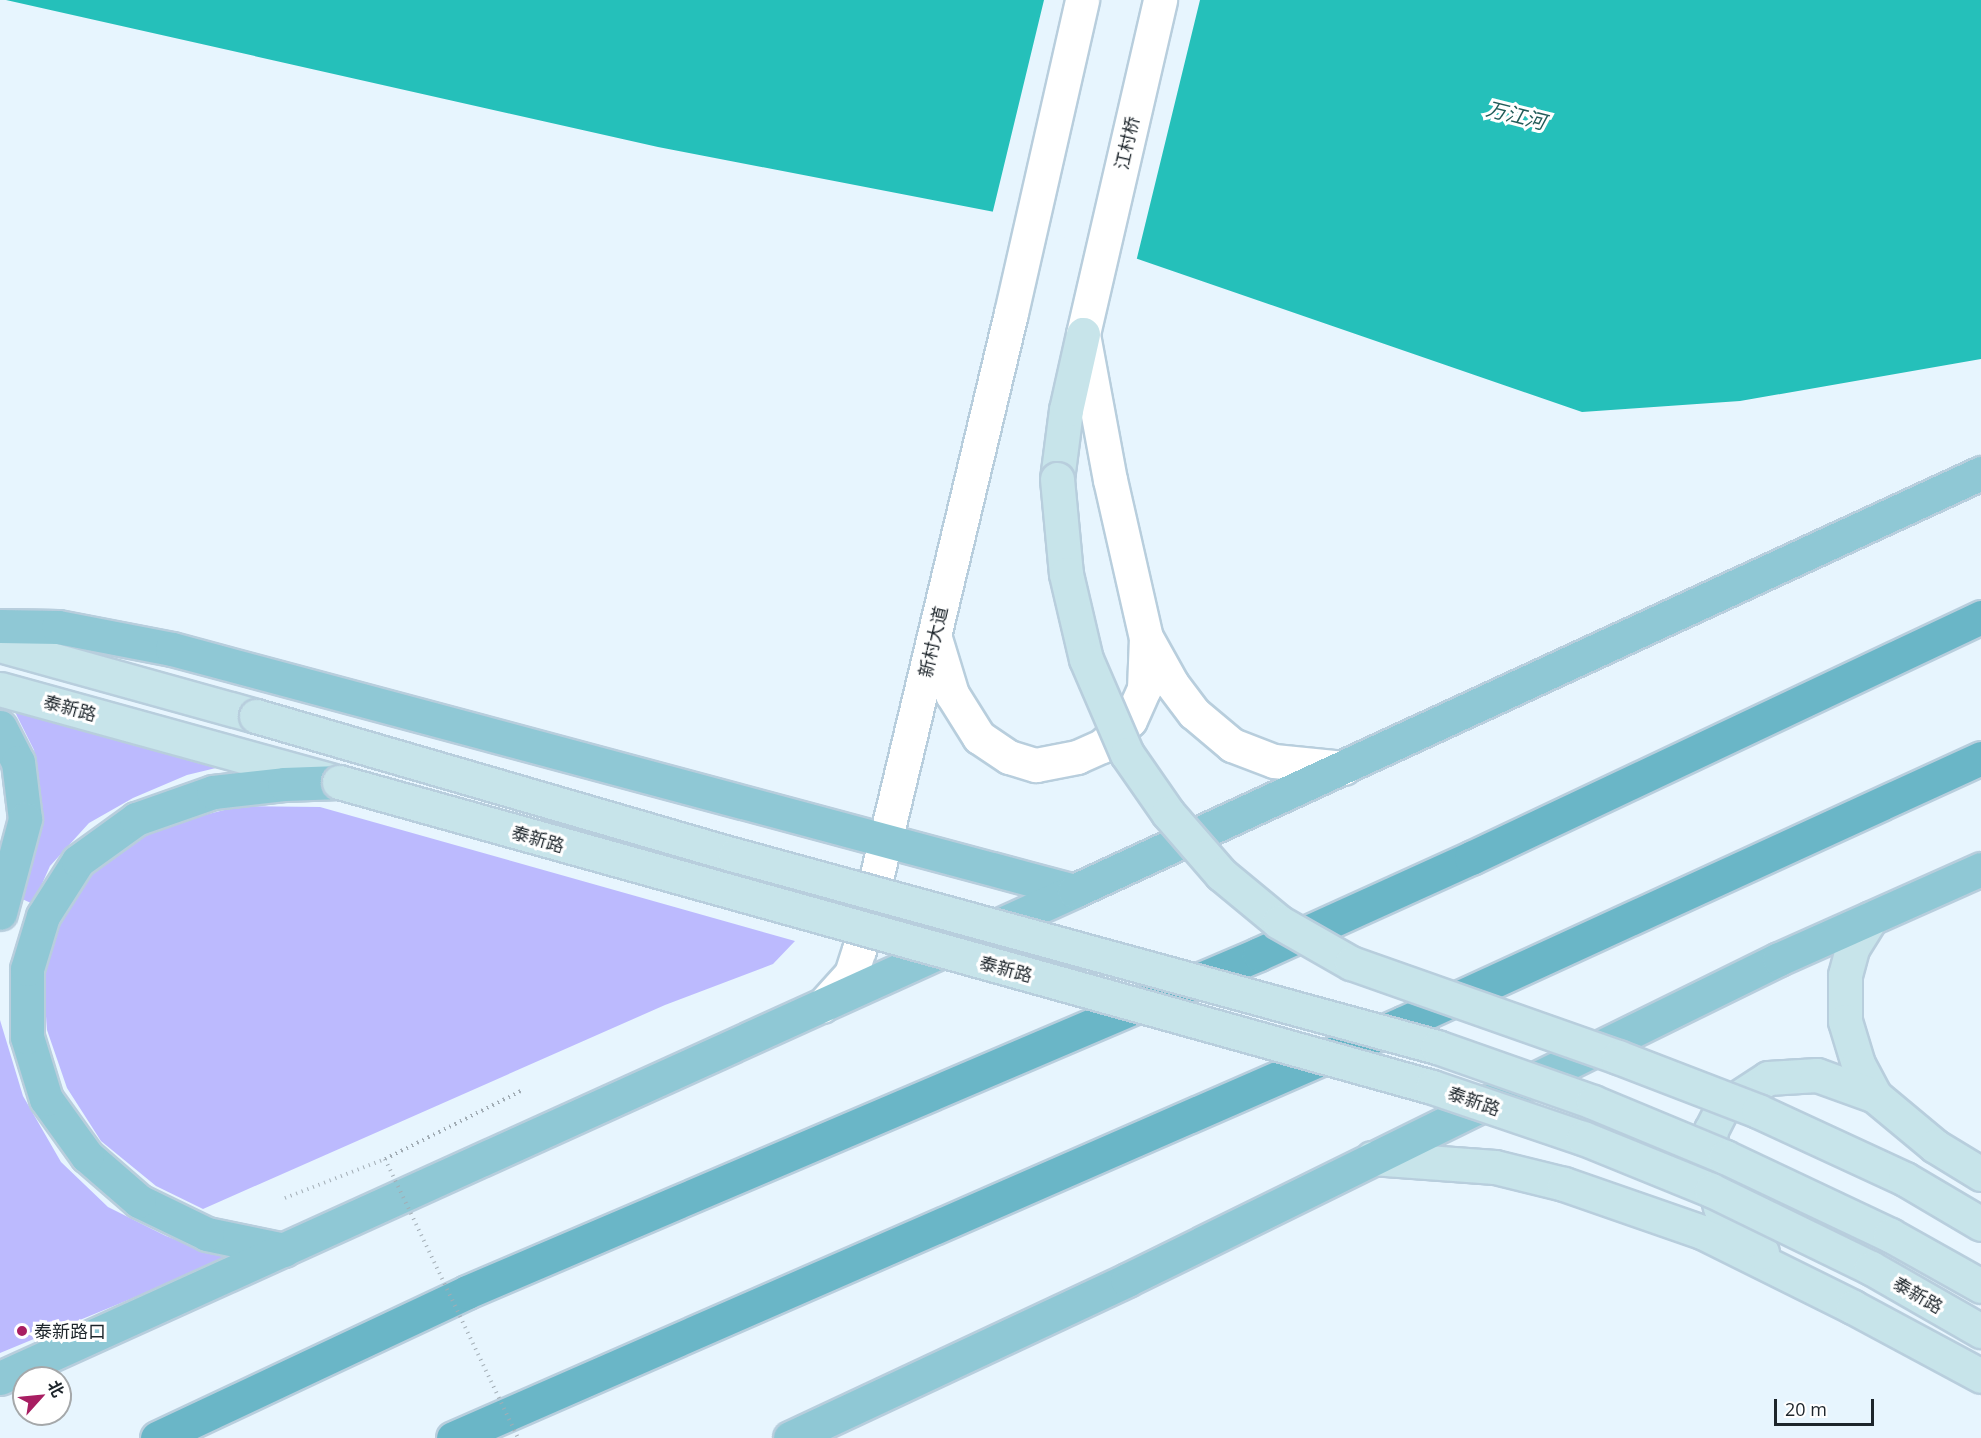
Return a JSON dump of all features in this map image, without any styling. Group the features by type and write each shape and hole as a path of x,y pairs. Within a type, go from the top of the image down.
{"highway":[{"path":"157,1438 467,1292 1270,949 1471,858 1981,617"},
{"path":"453,1438 1403,1023 1981,758"}],"main road":[{"path":"1083,334 1066,410 1057,479 1066,574 1086,659 1127,754 1168,813 1221,874 1279,922 1351,963 1618,1057 1758,1111 1905,1179 1981,1224"},
{"path":"0,1378 1344,768 1981,473"},
{"path":"0,626 58,627 172,649 1074,891"},
{"path":"0,645 256,716 735,855 1437,1047 1593,1102 1725,1157 1890,1235 1981,1286"},
{"name":"泰新路","path":"0,689 251,773 339,782 1432,1087 1583,1138 1711,1190 1871,1268 1981,1331"},
{"path":"0,727 18,762 25,819 0,914"},
{"path":"251,773 213,792 136,819 78,861 43,916 27,969 27,1037 46,1099 87,1156 139,1201 207,1234 284,1250"},
{"path":"790,1438 1127,1280 1779,959 1981,869"},
{"path":"1871,918 1852,949 1845,975 1845,1021 1858,1064 1875,1096"},
{"path":"1790,1276 1746,1240 1720,1207 1709,1163 1711,1130 1722,1108 1768,1078 1817,1075 1875,1096 1935,1146 1981,1174"},
{"path":"1372,1158 1495,1167 1564,1184 1701,1232 1981,1376"}],"street":[{"name":"新村大道","path":"822,1006 850,974 885,842 1082,0"},
{"name":"江村桥","path":"1083,334 1160,0"},
{"path":"935,636 952,694 979,737 1009,757 1035,765 1077,757 1102,746 1130,720 1144,689 1146,638 1110,480 1083,334"},
{"path":"1146,638 1172,684 1194,713 1232,746 1274,761 1344,768"}],"path":[{"path":"285,1198 385,1159 524,1090"},
{"path":"385,1159 518,1438"}],"shaded area":[{"path":"15,712 216,768 187,775 133,798 89,823 50,866 33,904 20,898 31,852 39,787 34,750"},
{"path":"240,806 320,807 795,941 773,964 665,1005 203,1209 156,1186 101,1141 67,1088 47,1030 43,976 60,921 89,876 129,844 173,823"},
{"path":"0,1020 23,1096 61,1162 108,1207 166,1236 201,1249 237,1255 0,1353"}],"water":[{"name":"万江河","path":"6,0 1981,0 1981,359 1740,401 1582,412 1010,215 658,147"}],"pier":[{"path":"1044,0 1200,0 1136,262 1009,218 992,215"}],"place":[{"name":"泰新路口","path":"22,1331"}]}
